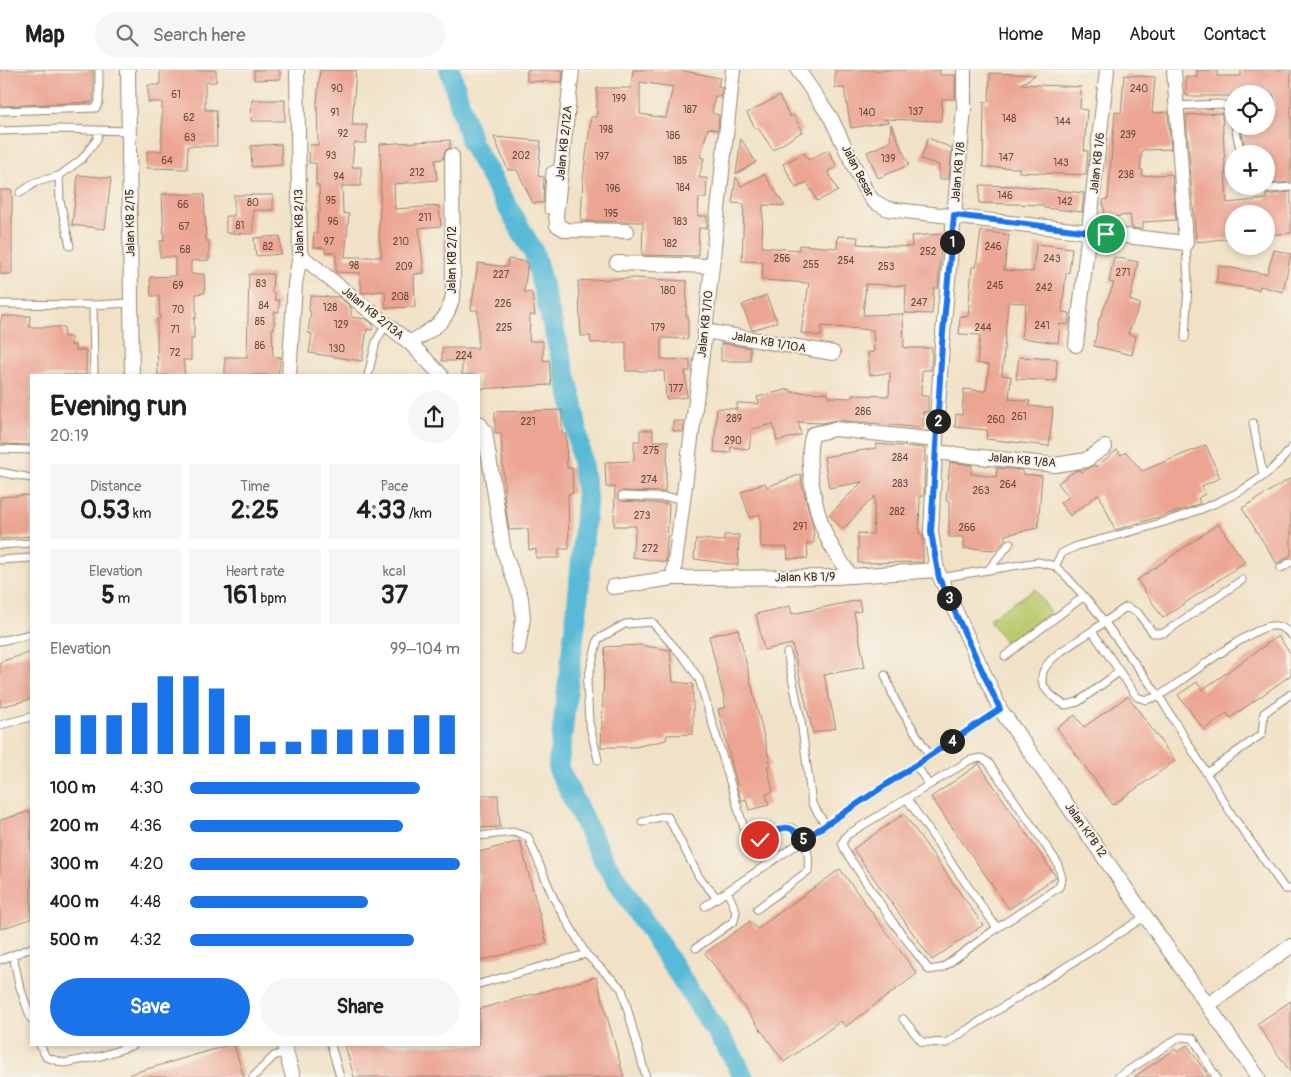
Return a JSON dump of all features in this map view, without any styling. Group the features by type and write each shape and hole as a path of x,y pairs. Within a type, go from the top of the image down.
{"street":[{"name":"Jalan KB 2/15","path":"128,70 132,374"},
{"name":"Jalan KB 2/13","path":"289,374 300,255 297,70"},
{"name":"Jalan KB 2/12A","path":"572,70 562,166 552,212 558,225 566,230 627,230"},
{"name":"Jalan KB 1/10","path":"674,578 705,331 734,70"},
{"name":"Jalan Besar","path":"798,70 831,118 873,201 888,209 954,215 1186,243"},
{"name":"Jalan KB 1/6","path":"1076,346 1107,70"},
{"path":"1174,70 1186,243"},
{"name":"Jalan KB 1/8","path":"938,574 931,532 965,72"},
{"name":"Jalan KB 2/12","path":"410,343 438,325 450,313 453,295 452,156"},
{"name":"Jalan KB 2/13A","path":"300,255 410,343 440,374"},
{"path":"617,263 711,266"},
{"name":"Jalan KB 1/10A","path":"705,331 833,353"},
{"path":"480,424 485,432 508,565 521,598 523,618 518,648"},
{"name":"Jalan KB 1/8A","path":"850,576 825,533 818,514 810,455 810,442 814,434 835,429 1054,465 1086,460 1105,447"},
{"name":"Jalan KB 1/9","path":"613,587 674,578 938,574"},
{"name":"Jalan KPB 12","path":"938,574 1000,709 1258,1077"},
{"path":"1208,1005 1291,946"},
{"path":"284,1048 293,1077"}],"lane":[{"path":"0,111 96,108 99,102 98,70"},
{"path":"1176,106 1219,104 1225,106"},
{"path":"0,131 59,129 129,131"},
{"path":"20,194 36,182 59,176 82,159 97,139 99,131"},
{"path":"59,176 60,201 70,246"},
{"path":"1275,188 1291,187"},
{"path":"1185,338 1188,284 1186,243"},
{"path":"0,304 93,305 131,303"},
{"path":"93,305 94,374"},
{"path":"368,374 376,342 386,324"},
{"path":"1253,422 1264,475"},
{"path":"1291,448 1282,461 1264,475 1234,493 1185,516 1077,546 1062,553 1054,566 1068,576 1159,696 1234,818 1286,890 1291,889"},
{"path":"0,449 30,450"},
{"path":"0,472 30,478"},
{"path":"622,496 683,498"},
{"path":"0,545 30,543"},
{"path":"989,569 1010,544"},
{"path":"0,560 30,558"},
{"name":"Jalan KB 1/9","path":"938,574 1038,562 1054,566"},
{"path":"1281,568 1291,562"},
{"path":"1119,672 1078,702 1065,705 1054,699 1042,682 1042,671 1047,663 1126,607 1138,613 1153,632 1164,634 1242,580"},
{"path":"1005,656 1083,597"},
{"path":"598,760 589,722 587,683 598,639 625,624 652,622 686,660 699,679 747,838 753,841 760,840 782,828 790,827 796,830 810,853 808,871 757,909"},
{"path":"1092,631 1138,697 1146,700 1159,696 1252,633 1272,626 1286,629 1291,635"},
{"path":"0,641 30,634"},
{"path":"787,653 801,721 812,804 826,825"},
{"path":"885,675 895,700 930,756"},
{"path":"1207,773 1262,734 1264,712 1291,694"},
{"path":"705,906 1000,709"},
{"path":"0,726 30,717"},
{"path":"980,758 988,762 1057,862 1062,878 1060,887 997,928 942,968 929,970 892,921 845,851 842,843 847,836 907,799 970,760 980,758"},
{"path":"916,765 929,785"},
{"path":"907,799 997,928"},
{"path":"642,822 660,817 668,818 700,877 716,898"},
{"path":"480,836 513,832 528,837 554,899 586,954 622,989 646,1077"},
{"path":"696,948 734,921 736,910 727,891"},
{"path":"903,1019 922,1042 946,1043 1146,916"},
{"path":"0,960 30,948"},
{"path":"480,984 586,954"},
{"path":"13,955 19,984 30,1016"},
{"path":"1118,1077 1180,1037 1193,1038 1216,1077"},
{"path":"40,1046 46,1057 64,1063 101,1056 131,1046"},
{"path":"331,1046 340,1077"},
{"path":"253,1077 284,1048"}],"green space":[{"path":"1035,589 1051,613 1006,643 989,619"}],"building":[{"path":"0,70 93,70 93,102 0,106"},
{"path":"160,70 216,70 216,82 205,82 205,110 216,110 217,146 188,146 187,169 147,168 147,151 162,151 162,102 148,102 148,85 160,85"},
{"path":"254,70 280,70 280,79 254,80"},
{"path":"320,70 356,70 352,125 367,125 366,143 354,143 352,167 361,167 361,186 342,186 343,213 349,214 345,257 382,257 379,234 380,144 450,140 450,148 445,151 443,159 435,160 437,180 394,184 395,209 439,206 441,226 419,228 424,273 414,274 415,307 386,308 385,291 362,293 360,273 336,272 336,253 325,252 325,248 313,247 314,233 317,234 318,213 320,213 319,185 316,185 316,163 309,163 310,145 318,145 317,103"},
{"path":"527,70 563,70 562,82 527,81"},
{"path":"633,70 680,70 720,78 718,86 722,87 721,97 715,96 712,113 719,115 718,130 708,128 700,157 704,158 699,178 707,178 706,198 699,198 698,216 707,216 707,228 699,228 698,256 642,255 643,222 581,221 583,179 591,117 597,117 597,88 631,88","holes":["640,82 673,87 666,118 640,114"]},
{"path":"835,70 940,70 940,75 955,75 955,99 942,99 941,121 883,119 889,122 851,128 844,88 835,88"},
{"path":"1197,70 1217,70 1217,76 1241,76 1241,70 1291,70 1291,182 1275,183 1275,145 1244,145 1242,135 1275,135 1275,85 1225,85 1225,96 1186,96 1186,77 1197,77"},
{"path":"990,73 1036,75 1021,84 1081,87 1080,109 1087,110 1084,151 1088,151 1086,175 1019,172 1019,168 983,167 984,102 989,102"},
{"path":"1124,75 1155,77 1152,113 1168,112 1171,149 1142,150 1140,170 1143,170 1142,176 1172,174 1176,220 1143,222 1143,228 1137,229 1132,228 1130,215 1105,218 1103,200 1108,199 1115,112 1121,113"},
{"path":"779,96 790,117 793,115 803,131 773,150 758,128 756,130 747,113"},
{"path":"252,100 285,100 285,121 251,121"},
{"path":"1222,113 1225,195 1227,195 1227,203 1266,199 1266,195 1291,192 1291,233 1275,234 1275,205 1225,205 1225,239 1196,242 1186,115"},
{"path":"891,124 909,165 878,178 867,152 890,142"},
{"path":"494,137 541,141 538,176 544,177 543,203 533,203 517,170 508,170"},
{"path":"928,138 952,148 949,179 939,179 939,165 921,159"},
{"path":"741,139 756,162 736,174"},
{"path":"281,144 282,165 252,167 251,146"},
{"path":"828,150 837,167 828,171 838,191 817,201 807,182 796,188 783,164 804,153 808,160"},
{"path":"764,174 785,206 763,205 762,247 799,250 799,245 837,248 838,236 858,237 857,244 912,247 911,236 942,234 938,288 934,288 932,314 905,313 906,286 866,284 863,315 903,314 904,348 932,348 931,370 922,370 921,396 928,396 928,412 923,412 923,428 836,420 823,423 798,422 801,435 777,441 773,424 752,429 749,449 731,447 730,453 714,452 717,408 737,409 737,403 759,404 757,397 790,389 791,392 828,393 828,397 852,398 852,395 889,396 890,373 870,375 868,353 874,352 873,330 822,326 821,336 801,333 809,283 762,280 763,262 742,261 744,204 732,203 736,177 741,186"},
{"path":"78,175 111,178 105,229 72,225"},
{"path":"980,185 1018,186 1084,193 1082,212 1044,208 1044,205 979,203"},
{"path":"0,190 12,190 12,274 0,274"},
{"path":"162,194 204,194 206,241 209,241 209,260 191,261 191,274 204,274 205,293 196,294 194,339 191,339 191,360 183,360 185,374 158,374 157,319 160,319 159,296 151,296 150,277 175,276 175,257 160,257 160,241 164,241"},
{"path":"234,195 273,195 273,210 253,210 253,234 226,233 226,216 234,216"},
{"path":"981,231 1009,235 1004,270 1033,272 1036,244 1072,248 1069,273 1066,273 1062,312 1070,313 1068,325 1060,324 1058,343 1021,338 1026,303 1008,302 1002,375 1011,376 1009,399 1030,401 1029,406 1053,408 1049,446 986,439 987,430 955,427 956,414 962,415 964,389 985,391 987,385 989,365 977,363 980,335 959,334 960,316 968,317 972,267 976,267"},
{"path":"280,236 281,254 256,256 254,238"},
{"path":"1275,250 1291,254 1283,292 1260,286 1259,290 1216,283 1219,266 1267,274 1273,255 1275,255"},
{"path":"1114,257 1138,262 1130,300 1140,304 1128,334 1136,336 1132,355 1094,346 1099,320 1114,283 1109,282"},
{"path":"508,259 528,262 524,292 532,293 535,315 530,315 529,341 543,341 543,361 549,360 551,385 480,389 480,374 462,374 462,361 442,361 442,348 478,348 478,310 471,310 478,263 507,267"},
{"path":"249,274 273,274 272,293 275,293 275,300 279,300 279,312 274,312 274,329 272,329 273,357 281,357 278,374 225,374 225,357 247,357"},
{"path":"633,278 687,281 686,316 688,316 688,339 661,338 661,359 690,360 690,371 685,371 687,397 666,399 664,371 626,371 626,342 591,343 590,336 581,336 578,281"},
{"path":"766,295 777,322 752,330 742,305"},
{"path":"310,296 339,297 351,307 351,317 366,319 373,324 372,330 367,329 362,361 309,353 312,334 308,333 311,311 309,311"},
{"path":"2,316 30,316 29,327 64,327 64,337 71,337 71,345 75,345 75,350 86,350 86,374 30,374 30,445 0,444 0,326"},
{"path":"721,343 750,348 750,361 721,361"},
{"path":"1019,357 1057,359 1056,381 1016,379"},
{"path":"562,410 562,434 566,434 567,468 572,468 573,493 568,494 569,549 559,549 559,558 536,558 536,549 529,550 528,529 509,530 505,502 501,433 495,433 495,412"},
{"path":"673,421 684,421 683,432 673,431"},
{"path":"640,430 653,430 653,441 668,441 665,492 622,491 617,496 622,501 669,504 666,562 632,557 636,526 614,526 615,487 606,487 605,462 634,461 634,441 640,441"},
{"path":"876,444 925,448 924,496 920,496 919,534 923,534 923,562 858,563 858,533 873,534 875,496 843,529 829,515 862,482 829,488 824,457 876,448"},
{"path":"1206,445 1220,478 1202,486 1205,494 1198,498 1200,503 1192,507 1115,530 1099,494 1070,516 1060,503 1069,497 1058,483 1075,471 1079,470 1081,472 1095,465 1096,467 1117,450 1121,455 1126,452 1142,471"},
{"path":"950,462 972,465 971,474 996,477 997,468 1022,470 1022,474 1042,476 1038,528 1005,535 1005,540 997,550 964,548 964,537 949,537 949,501 946,501"},
{"path":"801,474 813,526 814,543 807,543 808,558 788,559 787,547 761,547 760,514 750,518 741,492 765,483 767,487"},
{"path":"1291,478 1291,555 1277,564 1242,508"},
{"path":"30,495 30,536 0,539 0,497"},
{"path":"1218,524 1245,562 1163,618 1137,580"},
{"path":"724,535 739,535 738,565 694,559 696,539 724,541"},
{"path":"859,600 861,611 854,612 865,667 824,675 836,728 813,733 792,644 764,650 756,614 790,606 792,614"},
{"path":"738,629 771,766 767,766 773,792 766,794 769,805 749,810 746,799 741,801 718,709 726,707 709,636"},
{"path":"1278,636 1291,654 1291,675 1230,718 1227,713 1204,730 1178,695 1197,682 1202,690"},
{"path":"639,645 670,650 673,682 693,684 693,734 667,735 666,740 635,747 601,747 605,647"},
{"path":"30,652 30,699 0,707 0,662"},
{"path":"1128,696 1175,761 1113,805 1057,728 1075,715 1084,727"},
{"path":"979,764 1056,877 1009,909 931,797"},
{"path":"480,795 498,795 500,827 480,828"},
{"path":"30,811 30,919 0,929 0,820"},
{"path":"904,814 983,925 932,960 853,849"},
{"path":"520,841 547,943 480,961 480,852"},
{"path":"840,869 917,974 845,1027 841,1021 784,1062 705,953 750,921 757,929"},
{"path":"596,977 624,1077 354,1077 345,1046 480,1046 480,1009"},
{"path":"1291,1001 1291,1073 1257,1024"},
{"path":"1187,1045 1209,1077 1134,1077 1175,1049 1177,1052"},
{"path":"226,1046 234,1046 244,1077 130,1077 130,1074"}],"waterway":[{"path":"450,70 471,142 534,253 573,404 587,498 577,609 558,768 603,859 735,1060 743,1077"}],"route":[{"path":"760,840 782,828 790,827 796,830 803,840 1000,709 939,578 931,532 942,344 954,215 1106,234"}]}
